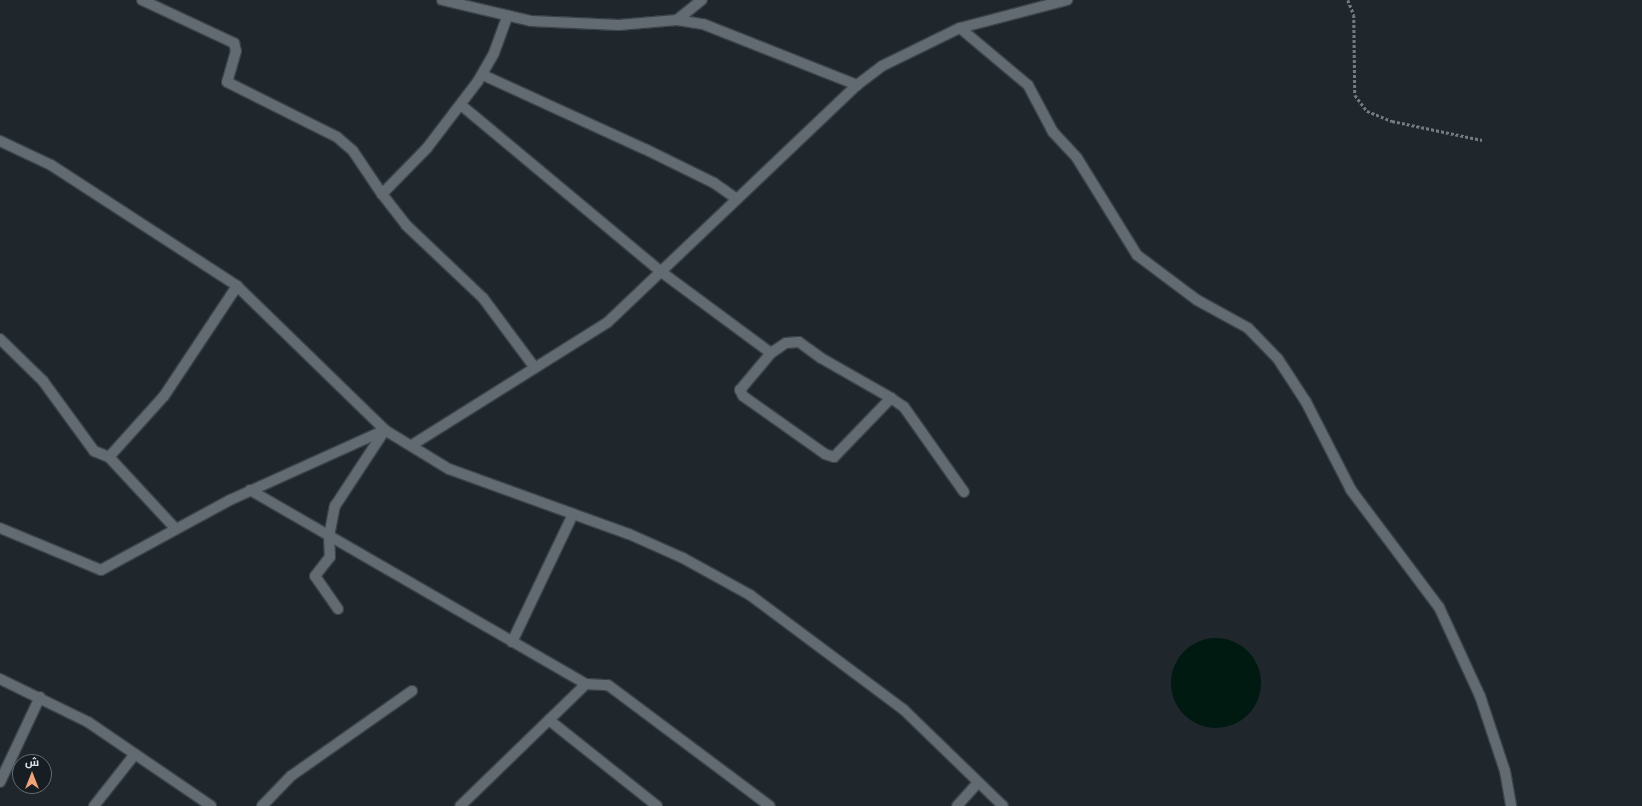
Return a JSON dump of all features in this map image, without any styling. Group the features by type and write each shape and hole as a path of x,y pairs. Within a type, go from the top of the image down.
{"street":[{"path":"142,0 234,43 236,51 227,82 336,137 353,151 382,194 406,225 484,298 535,368"},
{"path":"442,0 507,17 619,25 677,20 723,29 857,85"},
{"path":"677,20 702,0"},
{"path":"412,445 608,322 857,85 888,63 960,28 1067,0"},
{"path":"382,194 408,171 483,75 507,17"},
{"path":"960,28 1028,85 1053,132 1076,158 1137,255 1178,288 1248,328 1278,359 1306,402 1355,496 1439,607 1480,696 1505,771 1511,806"},
{"path":"483,75 652,152 714,183 737,199"},
{"path":"461,105 660,272 771,353"},
{"path":"0,140 57,169 237,286 385,430 475,480 573,514 683,558 750,595 903,709 1003,806"},
{"path":"109,457 164,396 237,286"},
{"path":"0,339 43,381 94,450 109,457 176,529"},
{"path":"891,398 842,452 834,456 825,454 743,396 743,384 771,353 786,343 799,342 891,398 904,407 964,492"},
{"path":"0,528 101,570 250,490 385,430"},
{"path":"338,609 315,576 330,557 328,536 335,506 385,430"},
{"path":"250,490 586,684 608,685 770,806"},
{"path":"512,642 573,514"},
{"path":"0,679 40,697 88,722 211,806"},
{"path":"460,806 586,684"},
{"path":"262,806 291,776 412,691"},
{"path":"0,782 40,697"},
{"path":"549,720 657,806"},
{"path":"94,806 136,754"},
{"path":"957,806 978,783"}],"path":[{"path":"1348,0 1354,15 1355,95 1366,111 1392,120 1482,140"}],"shaded area":[{"path":"1216,638 1233,642 1248,651 1257,666 1261,683 1257,700 1248,715 1233,724 1216,728 1199,724 1184,715 1175,700 1171,683 1175,666 1184,651 1199,642"}]}
